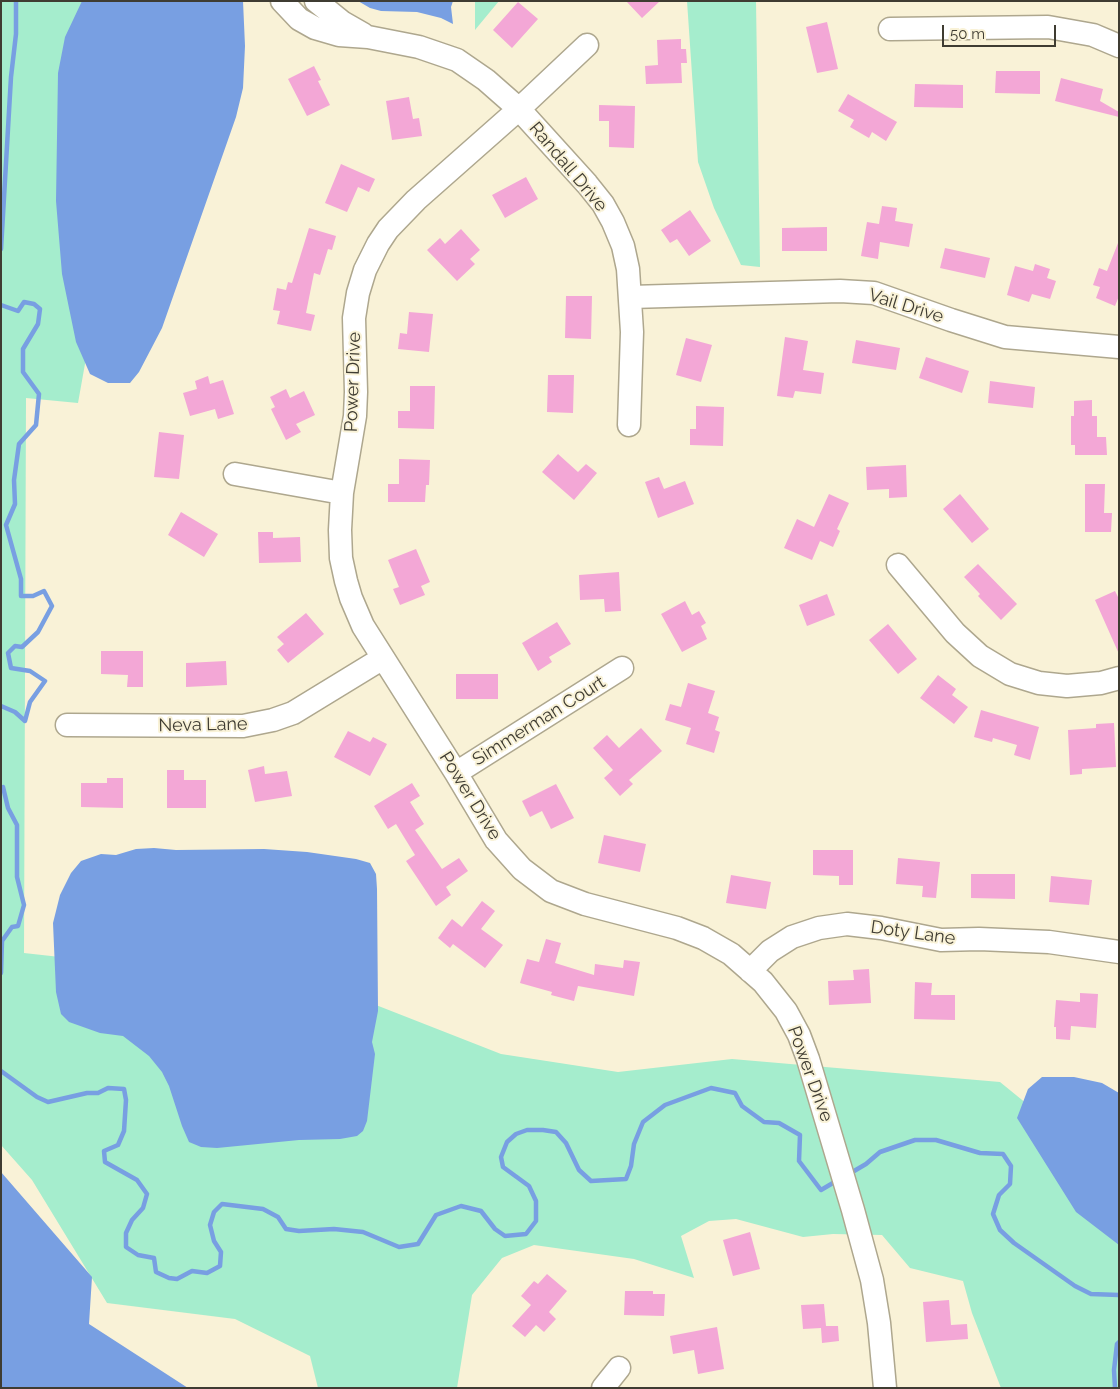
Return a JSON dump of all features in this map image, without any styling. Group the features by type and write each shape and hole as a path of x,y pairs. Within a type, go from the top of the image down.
{"street":[{"name":"Randall Drive","path":"282,1 298,19 315,28 339,35 368,36 419,47 457,60 486,80 519,109 587,184 603,204 613,222 623,246 628,269 632,332 629,425"},
{"name":"Randall Drive","path":"316,1 342,22 368,36"},
{"path":"890,29 1048,27 1093,35 1119,46"},
{"name":"Power Drive","path":"587,45 519,109 416,200 388,229 365,270 358,293 354,318 356,392 351,443 342,493 341,558 346,582 363,626 496,840 522,869 551,891 585,904 677,928 703,938 731,954 763,982 786,1011 799,1035 832,1134 872,1280 878,1314 885,1388"},
{"name":"Vail Drive","path":"631,297 840,291 874,293 1005,337 1119,347"},
{"path":"235,474 342,493"},
{"path":"898,565 955,633 980,656 1010,674 1039,683 1066,686 1101,683 1119,678"},
{"name":"Neva Lane","path":"67,725 243,726 273,720 293,713 383,658"},
{"name":"Simmerman Court","path":"456,773 622,668"},
{"name":"Doty Lane","path":"750,971 770,951 792,937 819,928 847,924 882,928 941,940 979,939 1050,942 1119,952"},
{"path":"604,1388 619,1368"}],"green space":[{"path":"1,1 141,1 140,56 78,403 26,398 24,953 330,987 501,1054 618,1072 732,1059 1000,1082 1119,1179 1119,1388 1001,1388 972,1313 963,1281 910,1268 882,1235 833,1234 803,1237 736,1219 709,1221 681,1236 694,1278 634,1259 534,1245 502,1258 472,1295 457,1388 318,1388 310,1356 235,1319 107,1303 32,1180 1,1145"},
{"path":"475,1 499,1 475,30"},
{"path":"687,1 756,1 760,267 741,265 714,208 698,162"}],"water":[{"path":"82,1 243,1 245,46 243,88 236,117 162,328 139,372 130,383 108,383 90,374 76,342 62,274 56,201 58,73 65,37"},
{"path":"358,1 453,1 451,7 453,24 441,18 417,12 381,11 370,8"},
{"path":"136,849 176,850 264,849 307,852 356,859 370,863 376,874 377,889 378,1011 372,1042 375,1054 367,1121 363,1131 357,1136 340,1139 299,1140 217,1148 201,1147 189,1142 169,1086 162,1072 149,1056 123,1036 100,1033 69,1022 61,1014 56,992 53,923 60,895 71,873 81,861 101,854 116,855"},
{"path":"1042,1077 1074,1077 1102,1083 1119,1093 1119,1245 1076,1212 1017,1118 1028,1089"},
{"path":"1,1172 92,1277 89,1324 188,1388 1,1388"}],"building":[{"path":"626,1 660,1 642,18"},
{"path":"518,2 538,19 512,48 493,30"},
{"path":"827,22 838,69 817,73 806,27"},
{"path":"681,39 681,49 686,49 687,63 681,63 682,83 646,84 645,66 658,65 657,40"},
{"path":"314,66 321,80 318,81 330,105 307,116 288,79"},
{"path":"996,71 1040,71 1040,94 995,93"},
{"path":"1061,78 1103,89 1100,101 1119,112 1119,117 1055,101"},
{"path":"915,84 963,85 963,108 914,107"},
{"path":"848,94 897,122 886,141 872,132 869,138 850,127 854,120 838,111"},
{"path":"409,97 413,119 419,118 422,136 392,140 386,101"},
{"path":"599,105 635,106 634,148 609,147 609,121 599,121"},
{"path":"341,164 375,179 369,192 358,187 347,212 325,203"},
{"path":"526,177 538,199 505,218 492,195"},
{"path":"882,206 897,208 895,221 913,224 909,247 880,242 878,259 861,256 867,222 879,224"},
{"path":"690,210 711,241 689,256 677,239 670,243 661,230"},
{"path":"827,227 827,251 782,251 782,228"},
{"path":"309,228 336,236 332,250 328,249 320,275 314,273 306,313 315,315 311,331 277,324 280,311 273,310 277,288 286,290 288,282 292,283"},
{"path":"461,229 480,250 470,259 475,264 457,281 427,250 440,238 445,244"},
{"path":"1118,243 1119,296 1115,306 1096,298 1100,287 1093,285 1099,268 1107,271"},
{"path":"945,248 990,258 985,278 940,268"},
{"path":"1035,264 1050,269 1047,278 1056,281 1050,299 1032,294 1029,302 1007,295 1015,266 1033,271"},
{"path":"566,296 592,296 591,339 565,338"},
{"path":"409,312 433,314 429,352 398,349 400,333 407,334"},
{"path":"785,337 808,341 803,370 824,373 821,394 795,391 793,398 777,396"},
{"path":"686,338 712,345 701,382 676,375"},
{"path":"856,340 900,348 896,370 852,363"},
{"path":"926,357 969,371 962,393 919,378"},
{"path":"548,375 574,375 573,413 547,412"},
{"path":"208,376 210,384 223,380 234,414 218,419 215,409 190,416 183,393 197,389 195,381"},
{"path":"990,381 1035,387 1033,408 988,403"},
{"path":"410,386 435,386 434,429 398,428 398,411 410,411"},
{"path":"286,389 290,398 304,391 315,415 296,424 301,432 286,440 271,409 275,407 270,397"},
{"path":"1092,400 1092,416 1097,416 1097,437 1106,437 1107,455 1075,455 1075,445 1071,445 1071,416 1074,416 1074,401"},
{"path":"696,406 724,407 723,446 690,445 690,429 696,429"},
{"path":"159,432 184,435 179,479 154,477"},
{"path":"558,454 578,472 586,464 597,473 574,500 542,472"},
{"path":"399,459 430,460 429,485 426,485 425,502 388,502 388,484 399,484"},
{"path":"906,465 907,497 889,498 889,489 867,490 866,467"},
{"path":"659,477 664,489 685,481 694,504 658,518 645,482"},
{"path":"1085,484 1105,484 1104,513 1112,513 1111,532 1085,532"},
{"path":"829,494 849,503 837,529 840,531 833,547 820,541 812,560 784,548 797,519 814,527"},
{"path":"960,494 989,529 972,543 943,509"},
{"path":"181,512 218,534 204,557 168,535"},
{"path":"258,532 273,532 273,538 300,537 301,562 259,563"},
{"path":"416,549 430,582 421,586 425,595 400,605 393,589 399,587 388,560"},
{"path":"978,564 1017,604 1001,620 978,596 980,594 964,577"},
{"path":"619,572 621,611 605,612 604,599 580,600 579,575"},
{"path":"1115,591 1119,599 1119,654 1095,600"},
{"path":"827,594 835,615 807,626 799,605"},
{"path":"685,601 692,615 699,611 706,623 701,626 707,639 682,652 661,614"},
{"path":"306,613 324,634 288,663 277,650 284,644 277,637"},
{"path":"557,622 571,644 549,657 552,662 538,671 522,643"},
{"path":"888,624 917,659 898,674 869,640"},
{"path":"101,651 143,651 143,687 127,687 128,675 101,674"},
{"path":"226,661 227,685 186,687 186,663"},
{"path":"456,674 498,674 498,699 456,699"},
{"path":"938,675 956,689 952,695 968,707 954,724 920,698"},
{"path":"688,683 715,691 708,713 719,717 715,730 720,732 714,753 686,744 691,728 665,720 670,704 681,707"},
{"path":"981,710 1039,727 1030,760 1014,755 1017,745 993,738 992,742 974,737"},
{"path":"1114,723 1116,767 1082,769 1082,774 1070,775 1068,730 1096,728 1096,724"},
{"path":"641,728 662,751 629,780 633,784 620,796 604,778 613,770 593,748 607,735 619,748"},
{"path":"348,731 370,742 373,737 387,744 370,776 334,757"},
{"path":"264,766 265,774 287,771 292,796 255,802 248,770"},
{"path":"167,770 184,770 184,780 206,780 206,808 167,808"},
{"path":"107,778 123,778 123,808 81,807 81,783 107,783"},
{"path":"412,783 420,796 410,802 424,824 415,830 442,869 459,858 468,871 446,887 451,895 436,906 406,861 415,855 396,824 388,829 374,806"},
{"path":"556,784 574,818 551,829 542,811 530,817 522,801"},
{"path":"604,835 646,844 640,872 598,863"},
{"path":"813,850 853,850 853,885 839,885 839,876 813,875"},
{"path":"898,858 940,862 936,898 922,897 923,886 896,884"},
{"path":"971,874 1015,874 1015,899 971,898"},
{"path":"731,875 771,882 766,909 726,903"},
{"path":"1051,876 1092,880 1089,905 1049,902"},
{"path":"482,901 495,911 481,929 503,945 485,968 453,944 450,948 438,938 452,919 462,927"},
{"path":"546,939 561,943 555,963 594,975 595,964 623,968 624,960 640,962 634,996 578,986 574,1001 551,995 552,992 520,983 527,959 539,962"},
{"path":"869,969 871,1003 829,1005 828,981 854,980 853,970"},
{"path":"915,982 932,983 931,995 955,995 955,1020 914,1019"},
{"path":"1080,993 1098,994 1096,1028 1071,1026 1070,1040 1056,1039 1056,1027 1054,1027 1056,1000 1080,1002"},
{"path":"750,1232 760,1269 733,1276 723,1240"},
{"path":"547,1274 567,1291 549,1312 556,1319 544,1332 536,1325 525,1337 512,1326 531,1305 521,1296 534,1281 538,1284"},
{"path":"625,1291 653,1291 653,1294 665,1294 664,1316 624,1315"},
{"path":"949,1300 951,1325 967,1324 968,1339 926,1342 923,1302"},
{"path":"824,1304 826,1326 838,1326 839,1341 822,1343 821,1328 803,1329 801,1305"},
{"path":"717,1327 724,1369 698,1374 694,1350 673,1354 670,1336"}],"waterway":[{"path":"1,249 11,77 16,34 16,1"},
{"path":"1,305 18,311 24,302 34,304 40,309 38,324 23,349 23,372 39,394 36,425 19,444 14,480 15,504 6,525 21,579 21,596 33,596 44,591 52,606 38,632 22,647 15,646 8,653 11,668 30,671 45,681 30,702 25,721 15,712 1,706"},
{"path":"1,788 3,787 8,808 17,825 17,877 24,905 18,926 12,927 2,941 1,973"},
{"path":"1,1071 37,1097 48,1102 87,1093 98,1093 108,1088 124,1089 126,1100 124,1131 118,1145 104,1151 105,1162 137,1180 147,1194 143,1208 132,1220 126,1233 126,1247 138,1255 154,1258 156,1272 169,1278 177,1279 192,1271 207,1273 220,1266 221,1252 214,1241 210,1225 214,1212 222,1204 263,1209 278,1217 286,1229 299,1231 334,1229 363,1232 399,1247 418,1244 436,1215 461,1206 481,1211 495,1229 505,1236 526,1234 536,1221 536,1201 529,1186 503,1167 501,1157 507,1142 516,1134 527,1130 556,1132 566,1143 579,1170 591,1181 626,1179 631,1166 634,1144 643,1122 665,1105 711,1088 735,1093 742,1106 764,1122 779,1123 800,1135 799,1161 821,1190 838,1180"},
{"path":"849,1174 866,1164 880,1152 915,1140 936,1140 980,1153 1003,1154 1011,1166 1010,1184 999,1195 993,1214 1000,1230 1014,1243 1075,1286 1091,1294 1119,1295"},
{"path":"1115,1388 1114,1370 1117,1344 1119,1342"}]}
